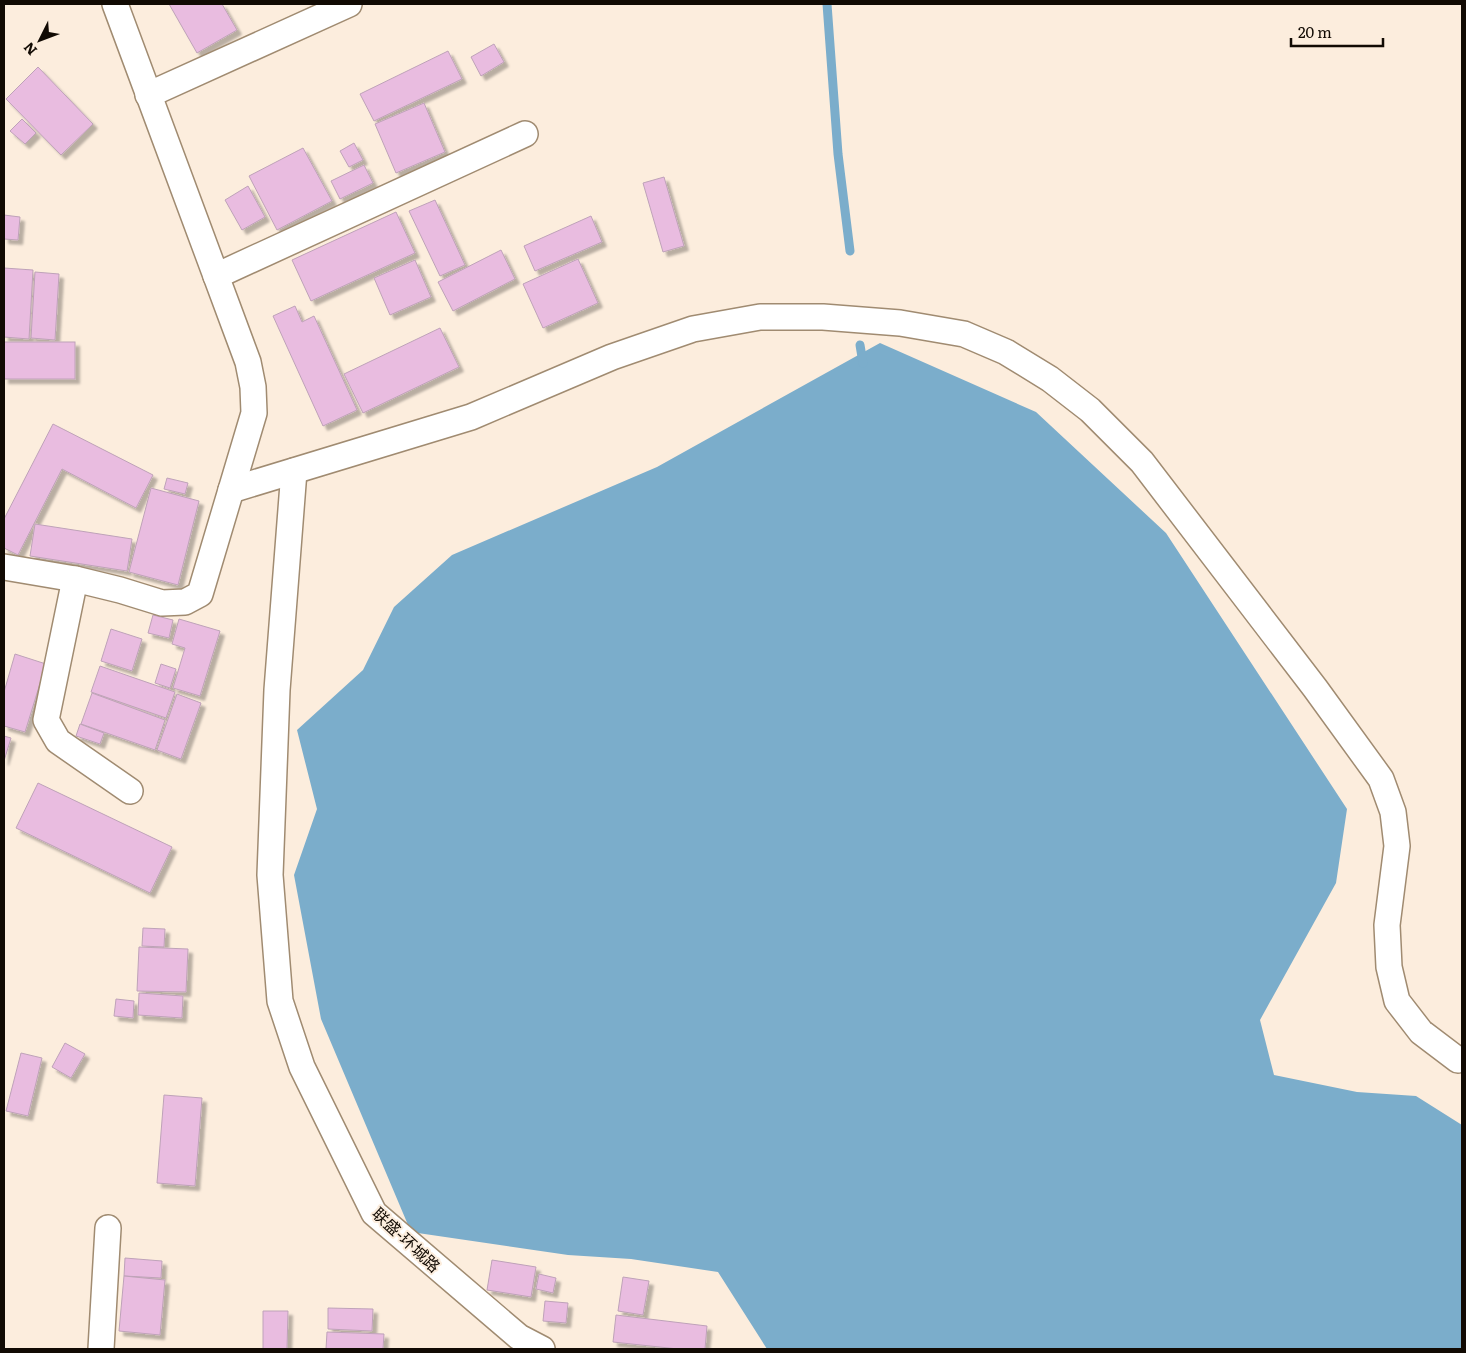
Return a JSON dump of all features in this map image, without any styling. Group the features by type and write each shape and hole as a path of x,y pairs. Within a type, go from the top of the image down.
{"street":[{"path":"4,567 75,579 162,603 185,602 200,594 254,413 253,387 248,362 115,4"},
{"path":"148,94 349,4"},
{"path":"216,276 525,134"},
{"path":"231,490 470,416 612,357 693,329 760,317 823,317 900,323 964,334 1006,352 1050,379 1090,410 1142,462 1315,688 1380,779 1393,812 1397,846 1387,925 1389,967 1396,1001 1421,1032 1458,1060"},
{"name":"联盛-环城路","path":"294,471 277,690 270,875 280,1001 302,1066 374,1213 519,1337 542,1349"},
{"path":"75,579 46,720 58,741 130,791"},
{"path":"101,1349 108,1228"}],"water":[{"path":"880,343 1036,412 1166,533 1347,809 1336,883 1260,1020 1274,1075 1357,1092 1416,1096 1462,1125 1462,1349 767,1349 718,1272 631,1259 568,1255 411,1232 321,1019 294,875 317,809 297,730 363,670 394,607 452,555 657,467"}],"building":[{"path":"169,4 222,4 237,30 197,53"},
{"path":"494,44 504,62 481,76 471,57"},
{"path":"448,51 462,79 374,121 360,94"},
{"path":"38,67 93,124 61,155 6,99"},
{"path":"424,103 445,152 396,173 375,124"},
{"path":"22,119 36,133 25,144 10,131"},
{"path":"354,143 363,160 349,167 340,151"},
{"path":"303,148 332,201 277,230 249,176"},
{"path":"364,165 373,183 340,199 331,181"},
{"path":"664,177 684,246 663,252 643,183"},
{"path":"248,186 265,217 242,230 225,200"},
{"path":"435,200 465,265 440,276 409,211"},
{"path":"396,212 415,253 311,301 292,260"},
{"path":"4,215 20,217 18,240 4,239"},
{"path":"591,216 602,242 535,271 524,246"},
{"path":"501,250 515,279 453,311 438,282"},
{"path":"578,259 598,303 543,328 523,284"},
{"path":"415,260 431,297 390,315 374,278"},
{"path":"4,268 33,270 29,339 4,337"},
{"path":"35,272 59,274 55,340 31,338"},
{"path":"295,306 302,322 314,316 357,410 323,426 273,316"},
{"path":"440,328 459,367 363,413 344,374"},
{"path":"4,342 75,342 75,379 4,379"},
{"path":"53,424 153,475 136,508 62,469 18,555 4,548 4,519"},
{"path":"167,478 188,483 185,494 164,489"},
{"path":"151,488 199,501 178,585 129,572"},
{"path":"35,524 132,539 127,571 30,556"},
{"path":"153,615 173,620 169,638 148,633"},
{"path":"179,619 220,631 200,696 173,688 185,648 172,644"},
{"path":"111,629 142,639 132,671 101,661"},
{"path":"15,654 46,664 25,732 4,726 4,692"},
{"path":"161,664 176,669 170,688 155,683"},
{"path":"100,666 175,692 166,718 91,692"},
{"path":"92,693 165,720 155,750 81,724"},
{"path":"177,694 201,703 181,759 157,750"},
{"path":"80,724 104,733 100,744 76,736"},
{"path":"4,736 11,738 4,761"},
{"path":"38,783 172,847 150,893 16,828"},
{"path":"143,928 165,929 164,947 142,946"},
{"path":"139,947 188,949 186,992 137,991"},
{"path":"139,993 183,996 182,1018 138,1015"},
{"path":"116,999 134,1001 133,1018 114,1016"},
{"path":"65,1043 85,1054 71,1078 52,1067"},
{"path":"21,1053 42,1058 28,1116 6,1111"},
{"path":"164,1095 202,1098 195,1186 157,1183"},
{"path":"125,1258 162,1261 161,1278 124,1276"},
{"path":"492,1260 536,1267 531,1297 487,1290"},
{"path":"539,1274 556,1278 553,1293 536,1289"},
{"path":"124,1276 165,1280 160,1335 119,1331"},
{"path":"623,1277 649,1281 643,1315 618,1311"},
{"path":"545,1301 568,1303 566,1323 543,1321"},
{"path":"328,1308 373,1309 372,1331 328,1329"},
{"path":"263,1311 288,1311 287,1349 263,1349"},
{"path":"616,1315 707,1326 705,1349 678,1349 613,1342"},
{"path":"327,1332 384,1334 383,1349 326,1349"}],"waterway":[{"path":"827,4 838,154 850,251"},
{"path":"860,345 863,363"}]}
